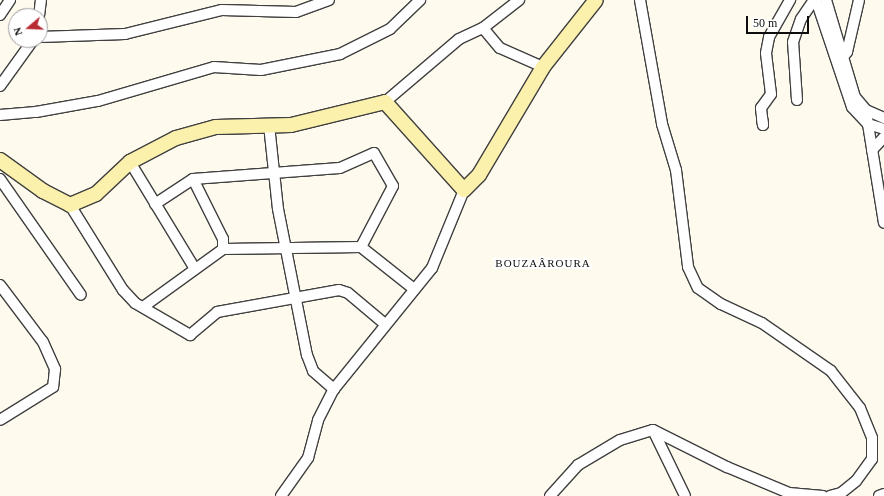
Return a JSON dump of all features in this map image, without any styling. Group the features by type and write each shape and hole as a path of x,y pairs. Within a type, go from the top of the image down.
{"street":[{"path":"0,15 10,0"},
{"path":"48,37 125,34 222,10 296,12 329,0"},
{"path":"0,115 36,112 98,101 214,67 261,70 334,56 390,29 420,0"},
{"path":"70,205 96,194 130,162 183,136 216,127 291,125 337,117 384,102 460,39 483,28 519,0"},
{"path":"281,496 308,458 318,420 334,389 385,324 432,268 464,190 480,175 543,67 596,0"},
{"path":"640,0 662,124 676,170 688,267 698,288 721,304 762,323 831,371 860,408 872,438 872,459 843,495 830,496"},
{"path":"762,118 763,125 761,108 771,94 766,53 768,37 790,0"},
{"path":"815,0 855,97 866,110 884,118"},
{"path":"797,100 793,42 802,19 815,0"},
{"path":"826,0 852,107 868,124 884,129"},
{"path":"840,59 859,0"},
{"path":"483,28 500,48 543,67"},
{"path":"0,86 27,48"},
{"path":"384,102 464,190"},
{"path":"866,110 884,223"},
{"path":"269,125 273,172 294,296 313,371 334,389"},
{"path":"872,150 884,137"},
{"path":"155,204 193,179 340,168 374,153 393,186 361,247"},
{"path":"0,160 43,191 70,205 123,290 143,307 190,335 217,312 294,296 340,290 348,292 385,324"},
{"path":"130,162 195,269"},
{"path":"0,179 81,295"},
{"path":"193,179 223,239 223,249"},
{"path":"143,307 223,249 361,247 414,289"},
{"path":"0,285 43,342 55,369 53,387 0,420"},
{"path":"653,430 685,496"},
{"path":"550,496 578,465 620,440 653,430 727,467 789,493 823,496"},
{"path":"879,496 884,494"}],"district":[{"name":"BOUZAÂROURA","path":"543,263"}]}
